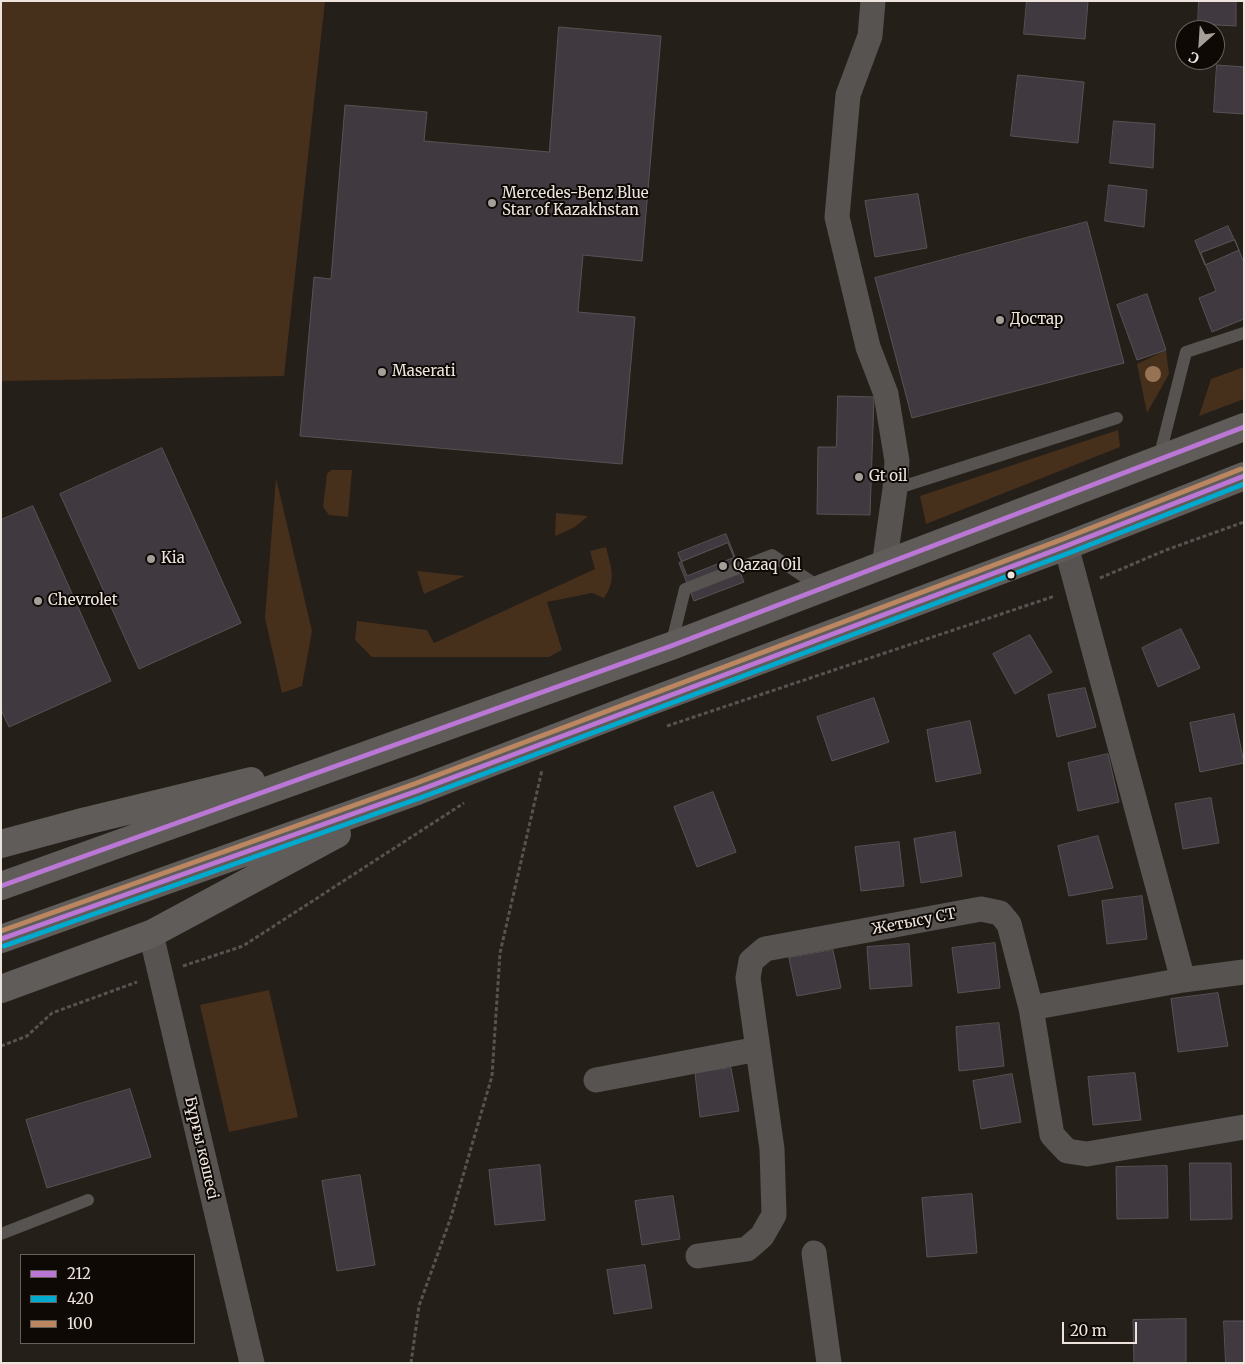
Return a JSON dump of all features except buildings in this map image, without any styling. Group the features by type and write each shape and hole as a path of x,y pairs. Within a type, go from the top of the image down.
{"main road":[{"path":"1,886 392,748 671,646 1244,427"},
{"path":"1,939 417,790 1066,546 1244,476"},
{"path":"1,844 86,820 392,748"},
{"path":"1,990 151,934 417,790"}],"street":[{"path":"872,1 870,36 848,95 838,217 868,347 886,394 897,461 884,566"},
{"path":"1066,546 1183,980"},
{"name":"Жетысу СТ","path":"698,1256 747,1248 762,1236 774,1215 772,1149 748,978 751,961 765,949 981,909 1000,913 1009,924 1031,1008 1052,1135 1067,1151 1087,1154 1244,1127"},
{"name":"Бұрғы көшесі","path":"151,934 252,1363"},
{"path":"1031,1008 1183,980 1244,972"},
{"path":"596,1080 758,1049"},
{"path":"814,1253 828,1363"}],"lane":[{"path":"1158,461 1186,352 1244,333"},
{"path":"895,489 1117,418"},
{"path":"671,646 685,589 772,555 822,588"},
{"path":"1,1234 88,1200"}],"path":[{"path":"666,726 1078,588 1166,550 1244,522"},
{"path":"411,1363 419,1306 451,1217 492,1076 500,954 543,767 535,770"},
{"path":"1,1046 26,1036 52,1013 160,973 243,946 469,800"}],"shaded area":[{"path":"1,1 325,1 284,376 1,381"},
{"path":"1166,350 1169,374 1147,413 1137,364"},
{"path":"1244,367 1244,399 1199,416 1211,379"},
{"path":"1118,430 1120,447 926,524 920,496"},
{"path":"331,470 352,470 348,517 329,515 323,507 327,474"},
{"path":"276,478 312,631 302,686 282,693 265,618"},
{"path":"556,513 588,516 575,527 555,536"},
{"path":"606,547 612,579 604,598 592,593 547,602 562,650 549,657 372,657 355,640 357,621 427,630 434,643 595,569 590,551"},
{"path":"417,571 465,576 424,594"},
{"path":"269,990 298,1117 229,1132 200,1005"}],"transit line":[{"name":"212","path":"1,886 671,646 1244,427"},
{"name":"100","path":"1,931 414,784 1063,539 1241,469"},
{"name":"212","path":"1,939 417,791 1066,546 1244,476"},
{"name":"420","path":"4,946 420,798 1069,553 1244,484"}],"place":[{"name":"Mercedes-Benz Blue Star of Kazakhstan","path":"492,203"},
{"name":"Достар","path":"1000,320"},
{"name":"Maserati","path":"382,372"},
{"name":"Gt oil","path":"859,477"},
{"name":"Kia","path":"151,559"},
{"name":"Qazaq Oil","path":"723,566"},
{"name":"Chevrolet","path":"38,601"}]}
